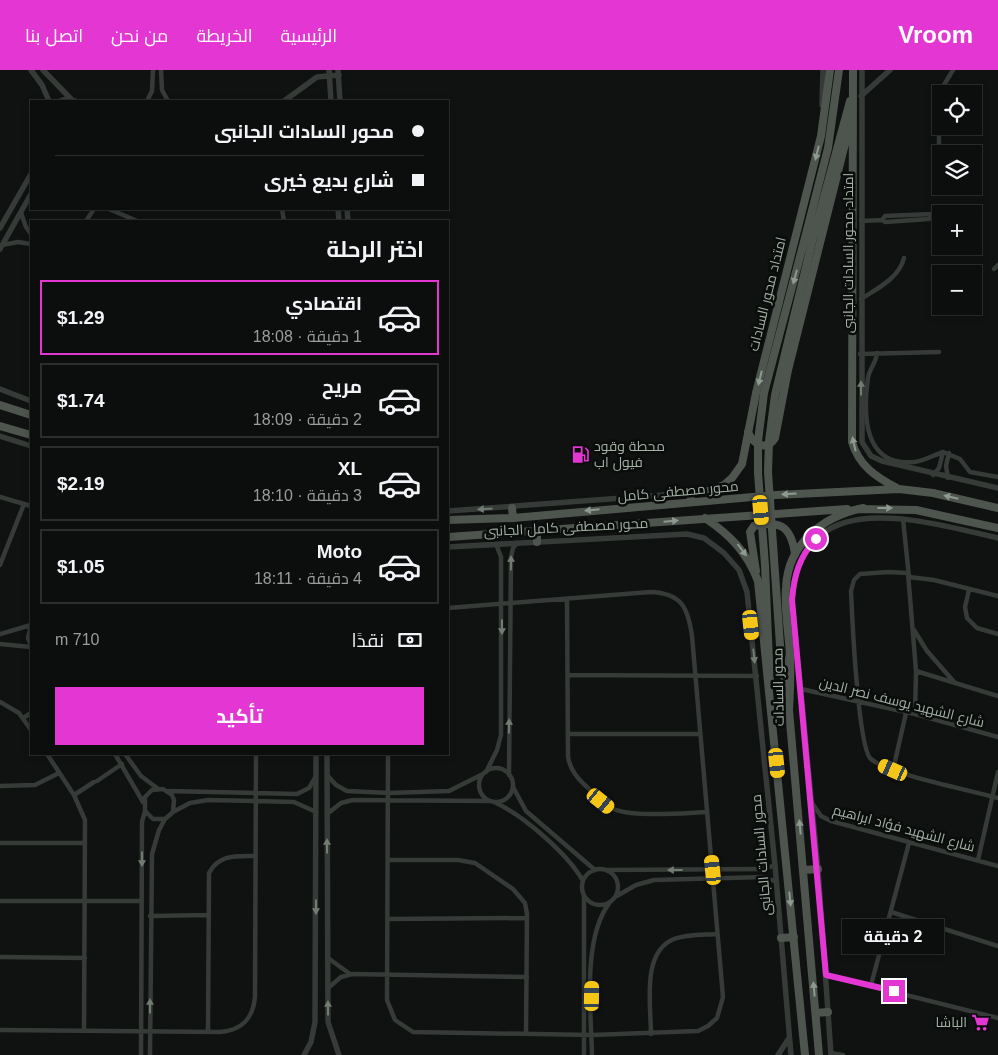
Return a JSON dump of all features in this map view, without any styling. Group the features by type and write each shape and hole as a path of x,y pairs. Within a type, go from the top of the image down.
{"main road":[{"name":"امتداد محور السادات","path":"690,493 713,489 732,478 742,464 756,393 821,136 830,70"},
{"name":"امتداد محور السادات","path":"770,686 765,565 758,473 759,433 764,393 828,148 839,70"},
{"path":"852,70 852,442 861,461 871,473 899,489"},
{"path":"789,710 780,645 768,472 769,441 775,395 814,234 845,114 852,94"},
{"path":"748,432 753,442 761,446 769,444 775,438 791,360 844,141 852,119"},
{"path":"852,162 861,162"},
{"path":"0,405 30,415"},
{"path":"0,426 30,435"},
{"name":"محور مصطفى كامل","path":"449,520 513,518 690,502 899,489 933,493 998,508"},
{"path":"690,493 690,502"},
{"path":"624,498 624,507"},
{"path":"512,508 513,518"},
{"name":"محور مصطفى كامل","path":"449,537 863,508 916,510 998,528"},
{"name":"محور السادات","path":"820,1055 789,710 790,657 785,590 787,575 795,554 808,536 818,527 842,514 863,508"},
{"name":"محور السادات","path":"705,518 738,544 756,575 770,686 805,1055"},
{"path":"756,575 750,532 754,526 780,524 791,539 795,554"},
{"path":"537,532 537,542"},
{"path":"804,870 818,869"},
{"path":"781,938 794,937"},
{"path":"816,1013 828,1012"}],"street":[{"path":"31,70 42,85 49,100"},
{"path":"44,70 73,100"},
{"path":"148,100 152,91 153,70"},
{"path":"161,70 162,90 167,100"},
{"path":"311,80 317,70"},
{"path":"821,136 823,70"},
{"name":"امتداد محور السادات الجانبى","path":"862,70 861,437 864,448 876,459 933,475"},
{"path":"861,96 890,70"},
{"path":"939,145 940,93 953,70"},
{"path":"329,72 331,100"},
{"path":"286,100 311,80 329,72 339,73 340,100"},
{"path":"295,100 296,93"},
{"path":"0,228 30,176"},
{"path":"1,247 30,196"},
{"path":"110,210 135,220"},
{"path":"21,213 30,233"},
{"path":"861,221 882,220 886,222 929,219 932,215 885,216 882,220"},
{"path":"1,247 18,242 30,244"},
{"path":"861,299 896,275 902,268 904,258"},
{"path":"860,354 939,352"},
{"path":"877,353 876,363 868,378 867,430 874,446 884,456 909,462 919,461 946,452 960,459 970,472 998,477"},
{"path":"0,389 30,401"},
{"path":"0,436 30,446"},
{"path":"933,475 940,468 946,452"},
{"path":"946,452 948,478"},
{"path":"933,475 998,488"},
{"name":"محور مصطفى كامل الجانبى","path":"449,511 512,508 690,493"},
{"path":"0,497 30,506"},
{"path":"0,565 24,504"},
{"path":"843,1055 831,1054 818,869 792,600 794,579 803,555 824,532 845,520 856,518 903,519 998,538"},
{"path":"903,519 916,671 915,714"},
{"name":"محور مصطفى كامل الجانبى","path":"449,546 687,534"},
{"name":"محور السادات الجانبى","path":"687,534 704,538 724,552 739,570 745,581 757,676 777,882 791,1055"},
{"path":"518,543 513,548 511,556 509,775 512,787 526,811 595,870"},
{"path":"496,544 501,557 501,735 497,750 479,787 482,795 519,816 573,865 584,881"},
{"path":"995,797 893,770 874,762 865,751 859,702 852,584 857,576 866,572 908,575 998,596"},
{"path":"969,590 965,607 967,618 978,628 998,634"},
{"path":"388,755 387,1000 390,1013 396,1022 410,1031 592,1035 698,1031 708,1026 717,1018 723,997 716,934 713,870 706,812 690,618 685,606 674,598 650,592 449,608"},
{"path":"567,599 568,756 573,771 610,808 633,813 706,812"},
{"path":"0,634 30,625"},
{"path":"30,629 28,638 30,643"},
{"path":"913,629 927,651 956,684"},
{"path":"0,644 30,646"},
{"path":"916,671 998,696"},
{"path":"568,675 757,676"},
{"name":"شارع الشهيد يوسف نصر الدين","path":"802,689 915,714 998,737"},
{"path":"0,702 14,709 24,718 30,728"},
{"path":"893,770 906,713"},
{"path":"24,718 30,714"},
{"path":"568,734 699,734"},
{"path":"48,755 74,795 84,820 84,1031"},
{"path":"116,755 143,803 145,811 142,822 141,1055"},
{"path":"126,755 141,776 157,788 168,791 297,794 310,787 316,774"},
{"path":"0,1030 208,1032 230,1031 243,1026 250,1018 254,1006 256,755"},
{"path":"304,1055 311,1042 315,1022 316,755"},
{"path":"328,755 328,1022 339,1055"},
{"path":"74,795 122,764"},
{"path":"328,776 336,786 347,791 389,793 449,791 485,773 501,769 509,775"},
{"path":"978,860 995,797 998,772"},
{"path":"0,786 35,785 59,773"},
{"path":"328,814 336,806 347,801 492,802 506,798 512,787"},
{"path":"143,803 148,793 157,788"},
{"path":"168,791 174,800 173,812"},
{"path":"150,1055 152,854 164,819 173,812 199,801 294,802 316,812"},
{"name":"شارع الشهيد فؤاد ابراهيم","path":"811,802 819,814 828,820 998,866"},
{"path":"145,811 153,819 164,819"},
{"path":"0,843 85,843"},
{"path":"871,985 909,843"},
{"path":"208,1032 208,880 213,866 224,857 255,856"},
{"path":"389,860 458,860 475,863 516,893 525,903 527,918 526,1034"},
{"path":"584,1055 584,881 586,876 595,870 765,869 775,865"},
{"path":"606,870 617,880 618,889 615,897"},
{"path":"592,1055 593,943 598,924 610,902 615,897 648,881 768,877 777,882"},
{"path":"584,896 595,903 610,902"},
{"path":"0,900 142,901"},
{"path":"891,912 998,946"},
{"path":"150,916 208,915"},
{"path":"388,919 527,918"},
{"path":"651,1034 651,974 659,952 674,939 716,934"},
{"path":"0,957 85,958"},
{"path":"328,958 341,969 352,974"},
{"path":"328,988 341,978 352,974 527,976"},
{"path":"826,975 998,1018"},
{"path":"778,1055 790,1038"}],"place":[{"name":"محطة وقود فيول اب","path":"580,454"},
{"name":"الباشا","path":"981,1022"}],"route":[{"path":"816,539 803,555 797,568 792,600 802,689 826,975 894,991"}]}
